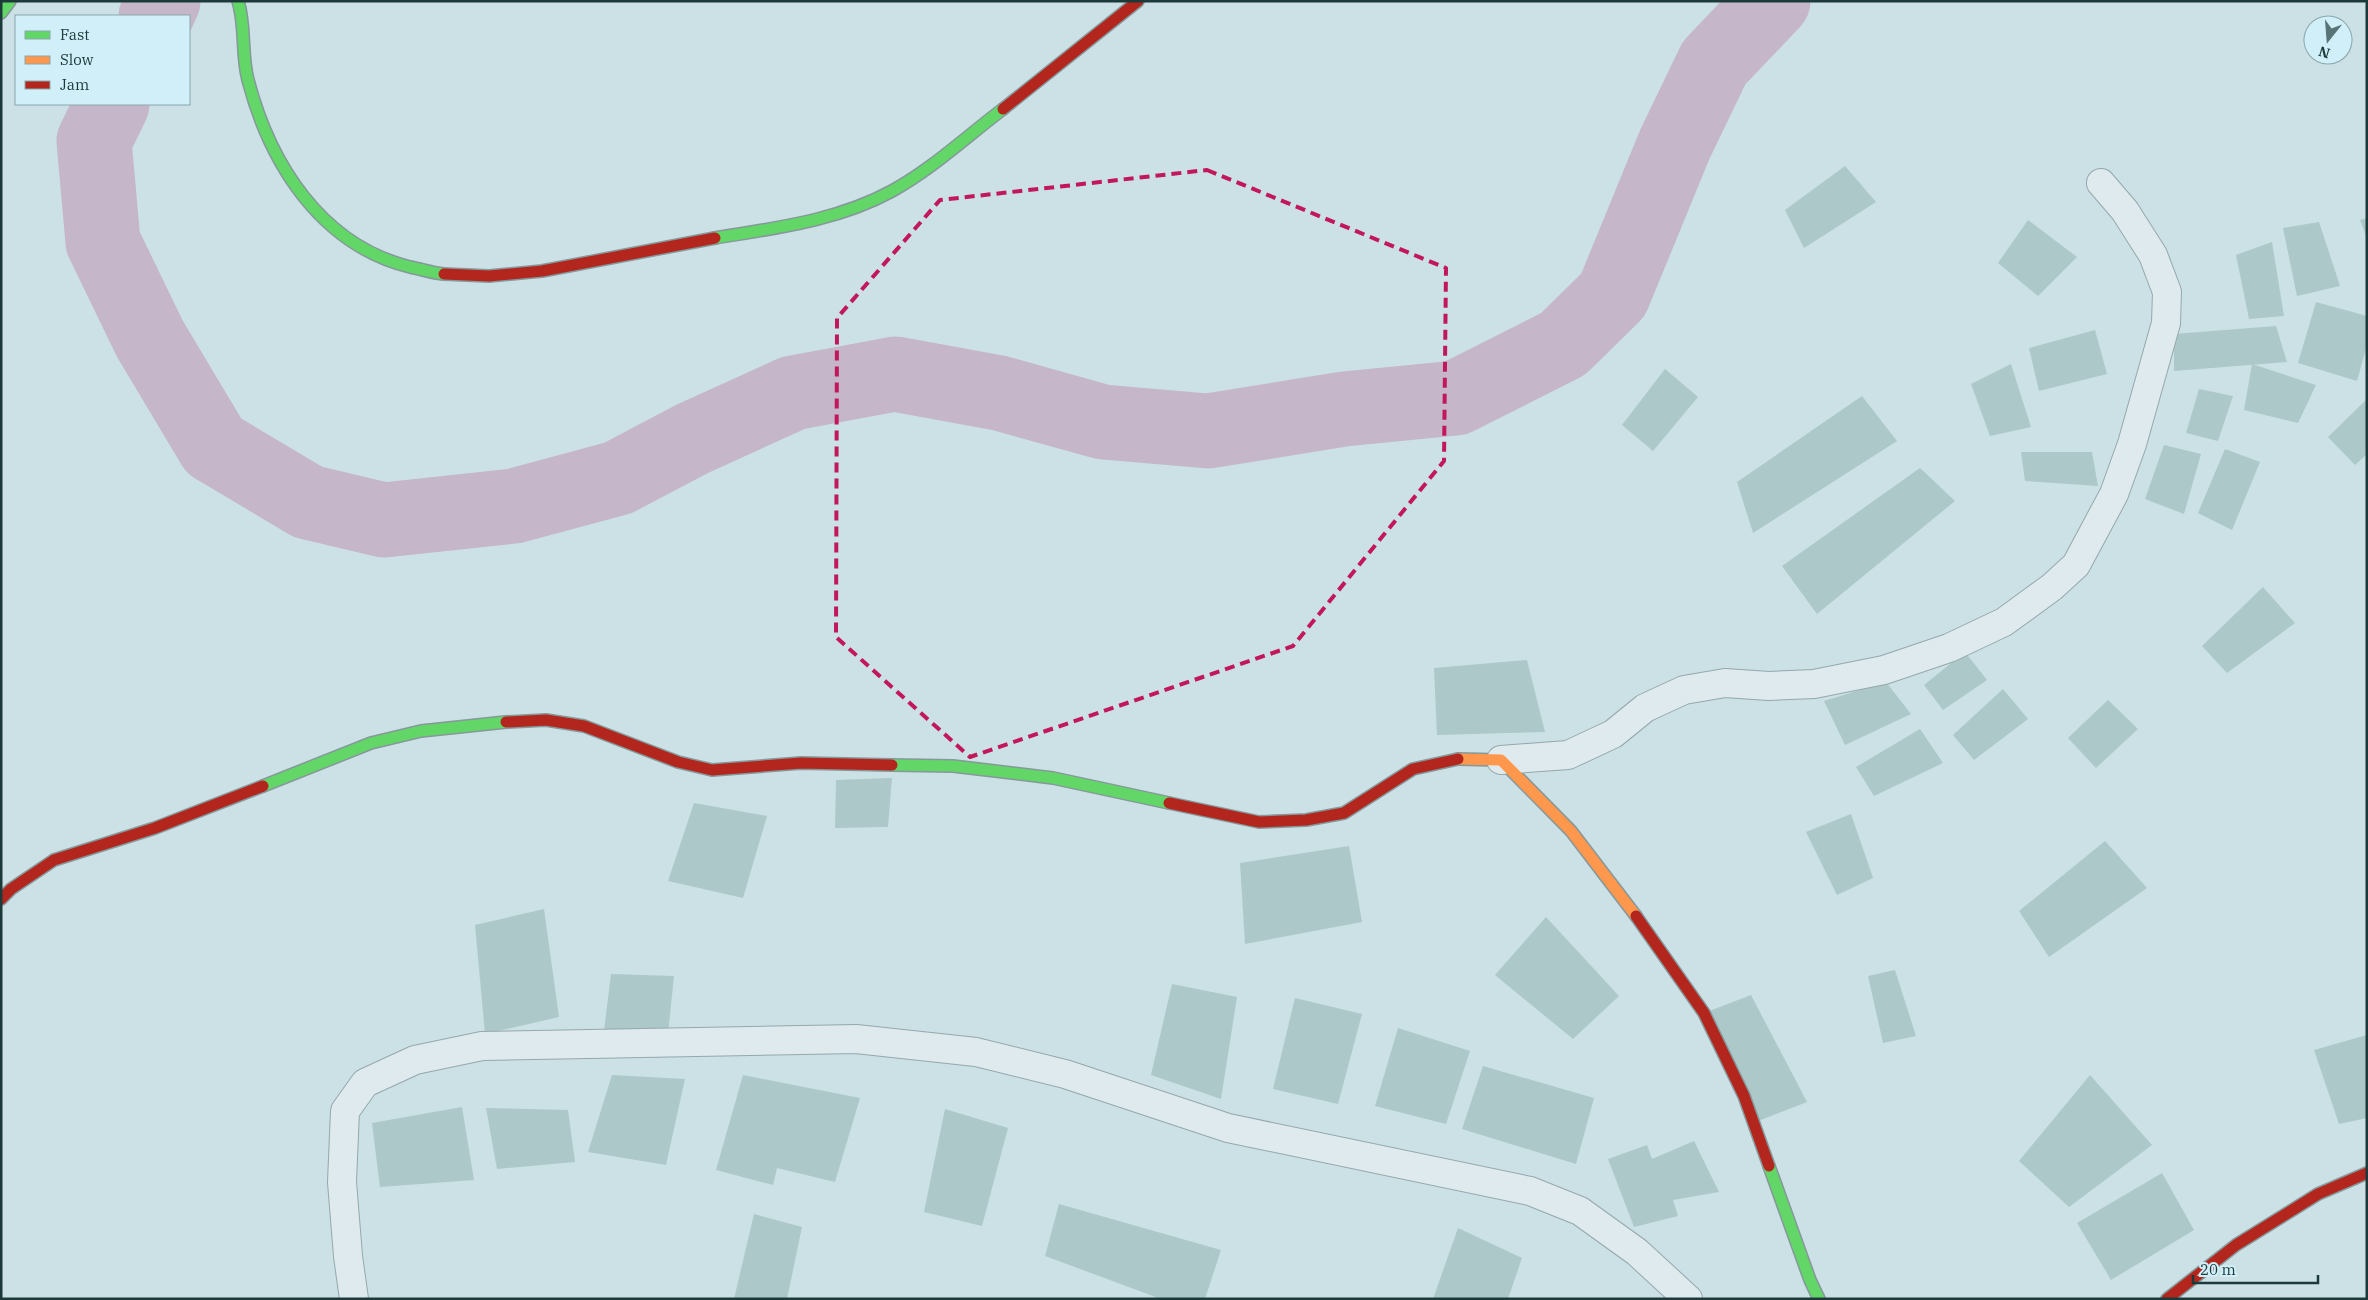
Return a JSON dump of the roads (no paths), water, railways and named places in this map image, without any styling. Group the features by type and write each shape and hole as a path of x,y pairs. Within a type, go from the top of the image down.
{"street":[{"path":"1,13 10,1"},
{"path":"238,1 243,14 241,30 244,64 260,115 280,165 304,201 336,232 376,258 417,271 466,277 532,274 617,258 824,218 875,200 924,173 986,122 1100,34 1138,1"},
{"path":"1,899 11,889 54,860 155,828 371,743 421,731 482,723 546,720 584,726 678,762 712,770 801,763 953,766 1054,778 1259,822 1306,820 1344,813 1413,769 1464,758 1502,760 1568,755 1613,734 1645,708 1684,690 1725,683 1770,686 1814,684 1884,670 1949,648 2004,622 2052,587 2076,565 2114,494 2132,444 2166,323 2167,292 2153,254 2125,211 2101,183"},
{"path":"1502,760 1571,832 1643,925 1704,1013 1744,1096 1818,1299"},
{"path":"354,1299 348,1256 342,1182 345,1111 365,1083 415,1060 482,1046 856,1039 976,1052 1065,1074 1228,1128 1530,1191 1580,1211 1636,1252 1688,1299"},
{"path":"2167,1299 2236,1245 2318,1194 2367,1173"}],"waterway":[{"path":"156,15 163,1"},
{"path":"112,105 94,141 103,242 150,339 214,446 308,502 384,520 514,506 618,478 692,439 793,393 895,374 999,393 1103,422 1208,431 1344,409 1456,398 1563,344 1613,295 1675,144 1714,63 1773,1"}]}
